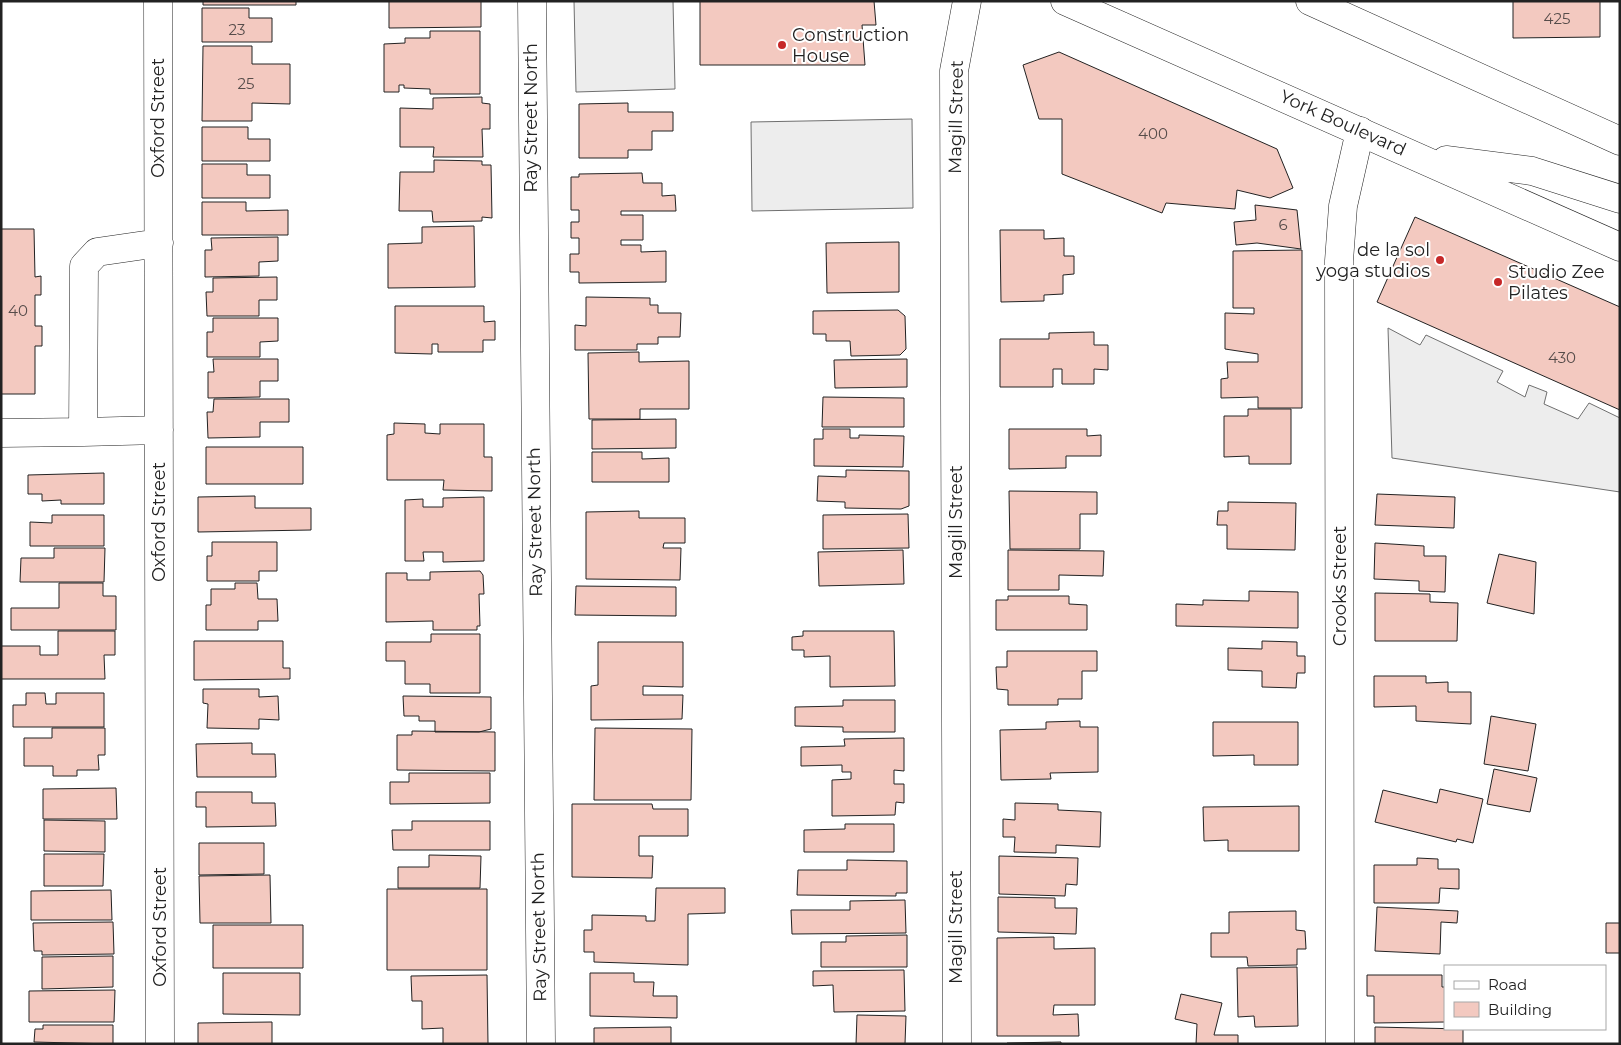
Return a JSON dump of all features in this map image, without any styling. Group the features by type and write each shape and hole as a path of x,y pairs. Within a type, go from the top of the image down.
{"street":[{"name":"Oxford Street","path":"158,1 160,1044"},
{"name":"Ray Street North","path":"532,1 540,1044"},
{"name":"Magill Street","path":"957,1044 954,71 967,1"},
{"name":"York Boulevard","path":"1065,1 1620,247"},
{"path":"1310,1 1620,141"},
{"name":"Crooks Street","path":"1340,1044 1339,261 1343,206 1360,131"},
{"path":"1418,156 1532,171 1620,199"},
{"path":"83,432 84,266 97,252 159,243"},
{"path":"1,433 159,430"}],"shaded area":[{"path":"574,1 673,1 675,89 576,92"},
{"path":"912,119 913,208 752,211 751,122"},
{"path":"1388,328 1420,345 1426,335 1503,371 1497,382 1525,397 1529,385 1547,392 1544,404 1578,419 1589,403 1620,418 1620,492 1392,458"}],"building":[{"path":"203,1 296,1 296,5 203,5"},
{"path":"389,1 481,1 481,27 389,28"},
{"name":"Construction House","path":"700,1 874,1 876,25 862,25 865,65 700,65"},
{"path":"1513,1 1600,1 1600,37 1513,38"},
{"path":"202,8 249,8 249,18 272,18 272,42 202,42"},
{"path":"430,31 480,31 480,94 430,94 430,89 404,88 404,85 399,85 399,92 384,92 384,44 405,43 405,38 430,38"},
{"path":"203,46 252,46 252,64 290,64 290,104 252,103 252,121 202,121"},
{"path":"1059,52 1277,149 1293,188 1270,198 1237,190 1235,209 1166,203 1162,213 1062,174 1062,119 1039,119 1023,65"},
{"path":"482,97 482,103 490,104 490,129 482,129 483,157 433,157 434,147 400,147 400,108 433,109 433,98"},
{"path":"628,103 628,112 673,112 673,131 652,131 652,150 628,150 628,158 579,158 579,104"},
{"path":"202,127 248,127 248,139 270,139 270,161 202,161"},
{"path":"434,160 482,161 482,165 491,165 492,218 482,217 482,221 433,222 432,211 399,211 400,172 434,172"},
{"path":"202,164 247,164 247,175 270,175 270,198 202,198"},
{"path":"642,173 643,183 662,183 662,196 675,195 676,211 621,211 621,215 643,215 643,240 621,240 621,245 641,245 641,252 666,251 666,282 579,283 579,272 570,272 570,254 579,254 579,238 571,238 571,222 579,222 579,210 571,210 571,177 579,177 579,174"},
{"path":"202,202 246,202 246,211 288,210 288,235 202,235"},
{"path":"1255,205 1297,210 1301,249 1257,243 1236,245 1234,222 1256,220"},
{"path":"1415,217 1620,307 1620,410 1377,302"},
{"path":"474,226 475,287 388,288 388,244 422,243 422,227"},
{"path":"1,229 34,229 35,277 41,276 41,295 35,295 35,326 42,326 42,346 35,346 35,394 1,394"},
{"path":"1000,230 1044,230 1044,239 1064,238 1064,256 1074,256 1074,274 1063,275 1063,294 1044,295 1044,301 1001,302"},
{"path":"278,237 278,261 259,262 259,276 205,277 205,250 212,250 211,238"},
{"path":"899,242 899,292 827,293 826,243"},
{"path":"1302,250 1302,408 1258,408 1258,397 1221,398 1221,379 1228,378 1227,362 1258,362 1258,354 1225,349 1225,313 1254,314 1254,308 1233,308 1233,251"},
{"path":"277,277 277,300 259,300 259,316 207,316 206,292 213,292 213,278"},
{"path":"586,297 650,298 650,305 658,305 658,313 681,313 680,337 658,337 658,344 637,344 637,350 575,350 575,325 586,326"},
{"path":"395,306 484,306 484,322 495,321 495,340 483,340 483,352 438,352 438,344 432,344 432,354 395,353"},
{"path":"898,310 905,316 906,349 900,355 851,356 850,341 826,341 826,334 813,334 813,311"},
{"path":"213,318 278,318 278,341 260,342 260,357 207,357 207,332 213,332"},
{"path":"1094,332 1094,345 1108,345 1108,370 1094,369 1094,384 1062,384 1062,369 1053,369 1053,387 1000,387 1000,339 1049,339 1049,333"},
{"path":"639,352 639,362 689,361 689,409 640,409 640,419 589,419 588,353"},
{"path":"213,359 278,359 278,381 260,381 260,397 208,398 208,372 214,372"},
{"path":"907,359 907,387 835,388 834,360"},
{"path":"823,397 904,398 904,427 822,427"},
{"path":"214,399 289,399 289,422 260,422 260,437 208,438 207,412 213,412"},
{"path":"1248,409 1291,409 1291,464 1249,464 1249,456 1224,457 1224,416 1248,416"},
{"path":"676,419 676,448 592,449 592,420"},
{"path":"394,423 425,424 425,433 440,434 440,424 484,424 484,457 492,457 492,491 443,490 444,480 387,480 387,435 394,434"},
{"path":"823,429 850,429 850,438 859,438 859,435 904,436 903,467 814,466 814,439 823,439"},
{"path":"1009,429 1087,429 1087,436 1101,435 1101,456 1066,456 1066,468 1009,469"},
{"path":"206,447 303,447 303,484 206,484"},
{"path":"592,452 642,452 642,459 669,458 669,482 592,482"},
{"path":"846,470 909,471 909,506 901,509 845,508 845,502 817,501 818,476 846,477"},
{"path":"104,473 104,504 61,504 61,500 42,501 42,494 28,494 28,475"},
{"path":"1009,491 1097,492 1097,514 1080,514 1080,549 1010,549"},
{"path":"1377,494 1455,497 1454,528 1375,525"},
{"path":"255,496 255,508 311,508 311,530 198,532 198,497"},
{"path":"484,497 484,561 443,562 443,552 423,552 424,561 405,561 405,500 423,499 423,507 443,507 443,498"},
{"path":"1228,502 1296,503 1295,550 1227,549 1227,525 1217,525 1218,511 1228,511"},
{"path":"639,511 639,518 685,518 685,543 664,543 663,548 681,548 680,580 586,579 586,512"},
{"path":"908,514 909,548 823,549 823,515"},
{"path":"52,515 104,515 104,546 30,546 30,522 52,523"},
{"path":"212,542 277,542 277,571 259,571 259,581 207,581 207,556 212,556"},
{"path":"1375,543 1424,546 1424,556 1446,556 1445,592 1419,591 1419,581 1374,579"},
{"path":"54,548 105,548 104,582 20,582 21,558 54,558"},
{"path":"903,550 904,584 819,586 818,552"},
{"path":"1008,550 1104,551 1103,576 1059,575 1059,590 1008,590"},
{"path":"1499,554 1536,562 1534,614 1487,603"},
{"path":"480,571 483,575 484,594 479,594 480,626 477,626 477,630 433,630 433,621 386,622 386,573 407,573 407,580 430,580 430,572"},
{"path":"59,583 103,583 103,596 116,596 116,630 11,630 11,608 59,608"},
{"path":"235,583 257,583 258,599 277,599 278,621 258,621 258,630 206,630 206,605 211,605 211,589 235,589"},
{"path":"576,586 676,587 676,616 575,615"},
{"path":"1249,591 1298,592 1298,628 1176,626 1176,604 1203,605 1203,600 1249,601"},
{"path":"1375,593 1430,594 1430,602 1458,603 1457,641 1375,641"},
{"path":"1008,596 1069,596 1069,604 1087,605 1087,630 996,630 996,600 1008,600"},
{"path":"58,631 115,631 115,655 104,655 105,679 1,679 1,646 40,646 40,655 58,655"},
{"path":"803,631 894,631 895,686 830,687 830,656 804,657 804,650 792,650 792,637 803,636"},
{"path":"431,634 480,634 480,693 430,693 430,684 405,684 405,661 386,661 386,642 431,642"},
{"path":"194,641 283,641 283,668 290,668 290,679 194,680"},
{"path":"1262,641 1297,642 1297,656 1305,656 1305,673 1297,673 1296,688 1262,687 1262,671 1228,670 1228,648 1262,649"},
{"path":"598,642 683,642 683,687 643,686 643,695 683,695 682,719 591,720 591,686 598,685"},
{"path":"1007,651 1097,651 1097,671 1082,671 1082,699 1058,699 1058,705 1008,705 1008,690 997,689 996,667 1007,667"},
{"path":"1374,676 1426,676 1426,683 1448,682 1448,692 1471,692 1471,724 1416,721 1416,706 1374,707"},
{"path":"203,689 259,689 259,697 278,696 279,720 259,719 259,729 207,728 208,704 203,703"},
{"path":"26,693 45,693 46,704 56,704 56,693 104,693 104,727 13,727 13,705 26,705"},
{"path":"403,696 491,697 491,729 479,732 435,732 435,721 419,721 419,716 404,716"},
{"path":"843,700 895,700 895,732 843,732 843,727 795,726 795,707 843,706"},
{"path":"1491,716 1536,724 1528,771 1484,764"},
{"path":"1080,721 1080,727 1098,727 1098,772 1050,773 1051,779 1001,780 1000,730 1046,729 1046,722"},
{"path":"1213,722 1298,722 1298,765 1254,765 1254,755 1213,756"},
{"path":"52,728 105,728 105,755 98,755 99,770 77,770 77,776 53,776 53,766 24,766 24,738 52,738"},
{"path":"595,728 692,729 691,800 594,800"},
{"path":"412,731 495,732 495,771 397,770 397,735 412,735"},
{"path":"904,738 904,771 894,770 894,784 904,784 904,803 896,802 895,815 832,816 832,780 851,779 851,772 842,772 842,765 801,766 801,747 845,746 844,739"},
{"path":"252,743 252,754 275,754 276,777 197,777 196,744"},
{"path":"1494,769 1537,778 1530,812 1487,804"},
{"path":"409,773 490,773 490,803 390,804 390,782 409,782"},
{"path":"116,788 117,819 43,819 43,789"},
{"path":"1440,789 1483,799 1473,843 1457,839 1456,842 1375,822 1383,790 1437,803"},
{"path":"196,792 252,792 252,803 275,803 276,826 206,827 206,807 196,807"},
{"path":"1015,803 1058,804 1058,810 1101,812 1100,847 1056,845 1056,853 1014,852 1015,837 1003,837 1003,819 1015,820"},
{"path":"572,804 652,804 653,809 688,809 688,836 639,836 639,856 653,856 652,878 572,877"},
{"path":"1299,806 1299,851 1228,851 1228,840 1204,841 1203,807"},
{"path":"44,820 105,821 105,852 44,851"},
{"path":"412,821 490,821 490,850 393,850 392,830 412,830"},
{"path":"845,824 894,824 894,852 804,852 804,830 845,829"},
{"path":"199,843 264,843 264,874 199,875"},
{"path":"44,854 104,854 103,886 44,886"},
{"path":"429,855 481,856 480,888 398,888 398,867 429,867"},
{"path":"999,856 1078,858 1077,885 1066,884 1065,896 999,894"},
{"path":"1417,858 1438,859 1438,869 1459,869 1459,889 1440,888 1439,903 1374,903 1374,865 1417,865"},
{"path":"847,860 907,861 907,893 896,893 896,896 797,895 798,870 847,870"},
{"path":"270,875 271,923 200,923 199,876"},
{"path":"656,888 725,888 725,913 688,914 688,965 594,962 594,952 584,952 584,930 592,930 592,915 646,916 646,921 655,921"},
{"path":"387,889 487,889 487,970 387,970"},
{"path":"111,890 112,920 31,920 31,891"},
{"path":"998,897 1055,898 1055,908 1077,908 1076,934 998,932"},
{"path":"905,900 906,933 792,934 791,910 850,910 850,901"},
{"path":"1377,907 1458,911 1457,923 1441,922 1440,954 1375,951"},
{"path":"1296,911 1296,930 1305,931 1306,949 1297,949 1297,965 1248,966 1247,957 1211,957 1211,933 1229,933 1229,912"},
{"path":"113,922 114,954 42,955 42,951 34,951 33,923"},
{"path":"1606,923 1620,923 1620,953 1606,953"},
{"path":"213,925 303,925 303,968 213,968"},
{"path":"907,935 907,967 821,967 821,942 846,942 846,936"},
{"path":"1054,937 1054,949 1095,948 1095,1005 1054,1005 1053,1015 1078,1014 1079,1036 997,1036 997,938"},
{"path":"113,956 113,987 42,989 42,957"},
{"path":"1297,967 1298,1026 1255,1027 1254,1016 1238,1017 1237,968"},
{"path":"904,970 905,1011 834,1012 833,985 813,986 813,971"},
{"path":"223,973 300,973 300,1015 223,1014"},
{"path":"590,973 634,973 634,982 654,982 653,996 677,996 677,1018 590,1016"},
{"path":"487,975 488,1044 443,1044 443,1028 422,1029 422,1001 412,1001 411,976"},
{"path":"1367,975 1442,975 1444,1022 1374,1023 1374,996 1367,996"},
{"path":"115,990 114,1022 29,1022 29,991"},
{"path":"1181,994 1222,1003 1214,1035 1238,1035 1238,1044 1196,1044 1197,1024 1175,1019"},
{"path":"857,1015 906,1016 905,1044 856,1044"},
{"path":"272,1022 272,1044 198,1044 198,1023"},
{"path":"43,1025 113,1025 113,1044 34,1042 35,1029 43,1029"},
{"path":"671,1027 671,1044 594,1044 594,1028"},
{"path":"1375,1027 1463,1030 1463,1044 1375,1044"},
{"path":"1061,1042 1061,1044 1007,1044 1007,1043"}],"place":[{"name":"Construction House","path":"782,45"},
{"name":"de la sol yoga studios","path":"1440,260"},
{"name":"Studio Zee Pilates","path":"1498,282"}]}
